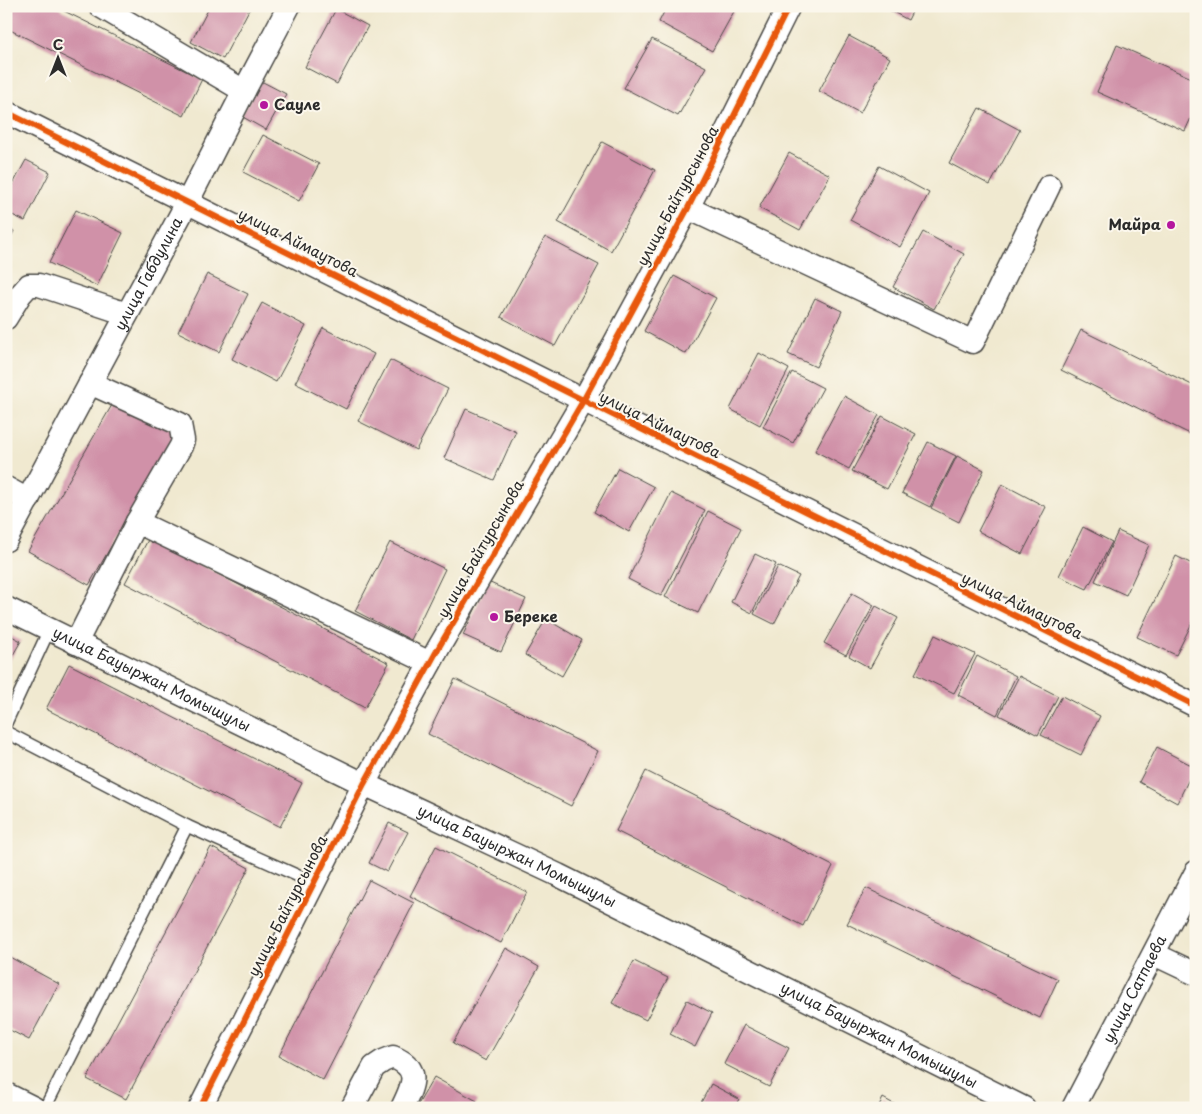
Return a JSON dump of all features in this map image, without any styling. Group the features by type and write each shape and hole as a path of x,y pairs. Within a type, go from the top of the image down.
{"street":[{"path":"100,6 244,91"},
{"name":"улица Габдулина","path":"6,540 188,201 289,6"},
{"name":"улица Байтурсынова","path":"200,1108 364,784 430,663 583,401 688,208 789,6"},
{"name":"улица Аймаутова","path":"6,112 188,201 583,401 1196,706"},
{"path":"688,208 973,342 1049,186"},
{"path":"6,318 20,295 29,285 40,285 127,314"},
{"path":"76,644 137,522 183,440 180,424 90,383"},
{"path":"6,488 28,500"},
{"path":"137,522 430,663"},
{"name":"улица Бауыржан Момышулы","path":"6,608 364,784 558,875 1024,1108"},
{"name":"улица Сатпаева","path":"1073,1108 1196,872"},
{"path":"1154,954 1196,974"},
{"path":"352,1108 374,1067 393,1057 407,1064 413,1074 413,1086 402,1108"},
{"path":"6,1094 34,1108"}],"lane":[{"path":"6,723 49,630"},
{"path":"6,732 187,826 314,884"},
{"path":"45,1108 187,826"}],"building":[{"path":"6,6 54,6 202,79 184,116 6,28"},
{"path":"210,6 251,6 223,59 191,42"},
{"path":"667,6 737,6 712,51 659,22"},
{"path":"882,6 915,6 908,20"},
{"path":"336,9 368,26 337,84 305,67"},
{"path":"849,36 890,58 860,113 819,91"},
{"path":"652,39 706,67 678,116 624,88"},
{"path":"1117,45 1196,80 1196,107 1185,131 1097,92"},
{"name":"Сауле","path":"261,81 286,94 266,130 241,116"},
{"path":"979,108 1020,130 990,185 949,163"},
{"path":"263,135 319,164 299,201 243,172"},
{"path":"602,142 655,170 611,251 558,222"},
{"path":"789,153 830,175 800,230 759,208"},
{"path":"26,160 50,172 25,221 6,212 6,197"},
{"path":"879,166 929,193 900,247 850,220"},
{"path":"76,210 123,233 97,286 49,263"},
{"path":"6,227 14,231 6,247"},
{"path":"923,232 964,254 934,309 893,287"},
{"path":"545,237 599,265 555,346 501,317"},
{"path":"207,274 248,294 219,352 178,332"},
{"path":"674,276 716,298 686,354 644,331"},
{"path":"815,298 842,311 816,367 788,354"},
{"path":"262,303 306,326 276,382 232,359"},
{"path":"323,328 374,354 346,409 295,383"},
{"path":"1081,330 1196,387 1196,437 1061,370"},
{"path":"759,353 789,369 760,425 730,409"},
{"path":"390,360 448,389 416,450 358,421"},
{"path":"792,372 823,388 793,443 763,427"},
{"path":"844,396 879,415 849,469 815,451"},
{"path":"116,398 176,432 89,585 28,551"},
{"path":"466,409 516,431 494,480 444,458"},
{"path":"882,416 916,434 887,489 852,471"},
{"path":"928,442 956,456 930,507 902,493"},
{"path":"957,456 984,470 959,522 931,508"},
{"path":"618,468 654,487 629,532 594,512"},
{"path":"1002,484 1046,507 1022,554 978,531"},
{"path":"671,493 705,510 661,596 628,579"},
{"path":"708,511 741,528 698,613 665,597"},
{"path":"1083,527 1112,542 1087,589 1059,576"},
{"path":"1118,531 1149,545 1126,595 1095,581"},
{"path":"149,538 389,663 365,708 125,583"},
{"path":"390,542 445,569 411,640 355,611"},
{"path":"755,554 776,564 752,613 731,602"},
{"path":"1176,556 1196,566 1196,615 1176,655 1137,637"},
{"path":"778,566 799,576 774,624 754,614"},
{"name":"Береке","path":"488,582 526,599 501,652 463,635"},
{"path":"852,593 874,605 846,655 824,643"},
{"path":"876,606 898,618 870,668 849,656"},
{"path":"546,619 582,640 562,676 525,655"},
{"path":"6,633 21,641 6,667"},
{"path":"935,635 975,654 954,693 915,674"},
{"path":"977,656 1016,676 997,715 958,695"},
{"path":"69,664 302,783 280,827 46,709"},
{"path":"1019,676 1058,696 1038,735 999,715"},
{"path":"455,679 598,751 571,806 428,734"},
{"path":"1062,696 1100,716 1081,755 1041,735"},
{"path":"1157,747 1195,767 1177,803 1139,782"},
{"path":"646,771 833,866 803,926 616,831"},
{"path":"389,823 408,832 387,872 369,863"},
{"path":"436,846 527,892 501,943 410,896"},
{"path":"211,847 249,868 126,1099 87,1079"},
{"path":"369,880 414,903 323,1080 279,1056"},
{"path":"866,888 1058,979 1040,1018 847,924"},
{"path":"506,948 539,967 486,1061 453,1043"},
{"path":"6,955 59,984 29,1040 6,1028"},
{"path":"634,961 668,978 646,1020 612,1003"},
{"path":"687,1000 712,1013 695,1047 670,1034"},
{"path":"744,1025 789,1048 769,1087 724,1064"},
{"path":"434,1077 477,1101 473,1108 416,1108"},
{"path":"711,1084 739,1099 734,1108 698,1108"},
{"path":"883,1098 901,1108 878,1108"}],"cycle path":[{"path":"200,1108 364,784 439,647 583,401 688,208 789,6"},
{"path":"6,112 1196,706"}],"place":[{"name":"Сауле","path":"264,105"},
{"name":"Майра","path":"1171,225"},
{"name":"Береке","path":"494,617"}]}
